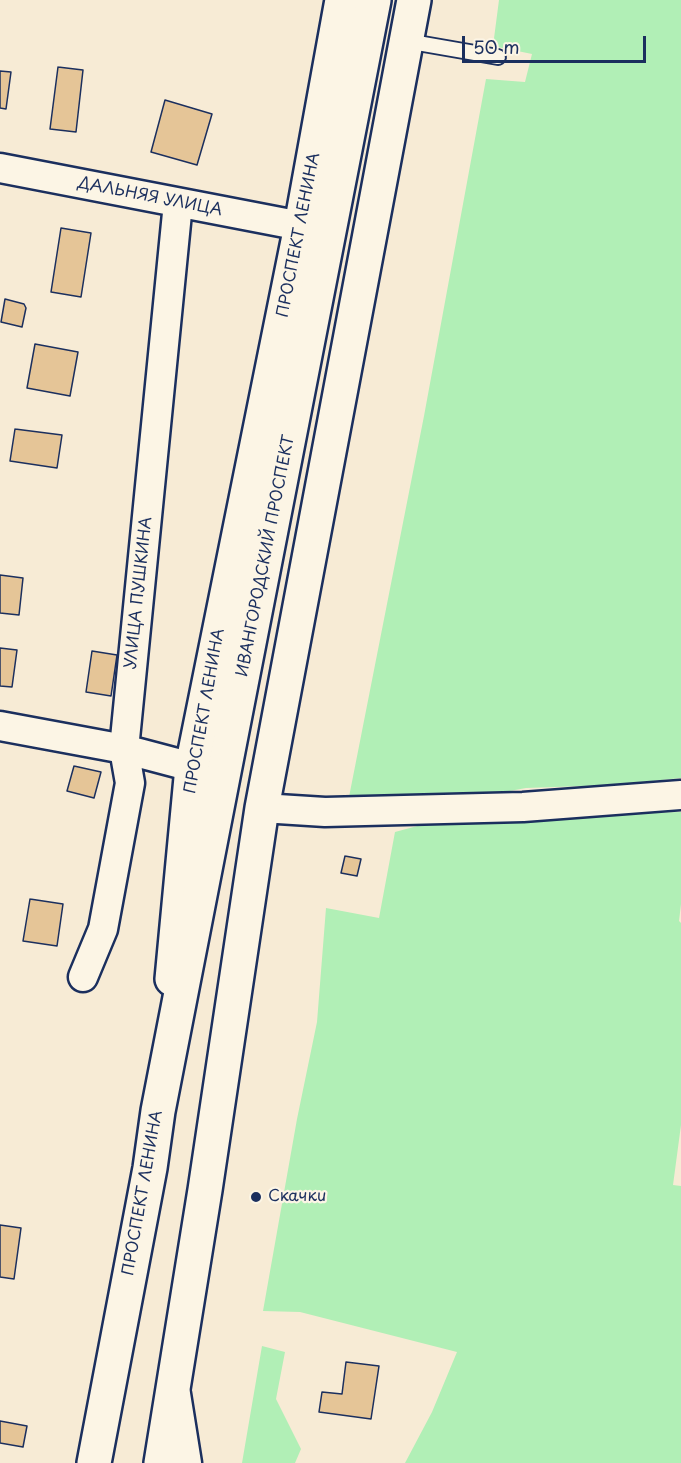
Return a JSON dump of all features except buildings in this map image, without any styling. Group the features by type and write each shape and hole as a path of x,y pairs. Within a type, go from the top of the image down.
{"main road":[{"name":"ПРОСПЕКТ ЛЕНИНА","path":"94,1463 150,1167 158,1111 192,767 301,226 342,0"},
{"name":"ИВАНГОРОДСКИЙ ПРОСПЕКТ","path":"158,1111 374,0"},
{"path":"161,1463 262,808 414,0"}],"street":[{"name":"ДАЛЬНЯЯ УЛИЦА","path":"0,168 301,226"},
{"name":"УЛИЦА ПУШКИНА","path":"83,977 104,929 130,783 124,749 178,203"},
{"path":"0,726 124,749 192,767"},
{"path":"262,808 325,812 523,807 681,795"},
{"path":"175,1383 188,1463"}],"lane":[{"path":"406,41 498,57"}],"green space":[{"path":"499,0 681,0 681,778 614,785 526,788 471,798 383,804 349,797 424,416 486,79 525,82 532,54 493,46"},
{"path":"681,812 679,921 681,923 681,1125 673,1185 681,1186 681,1463 405,1463 432,1412 457,1352 300,1312 263,1311 297,1119 317,1022 326,908 379,918 395,832 447,818"},
{"path":"262,1346 285,1352 276,1399 301,1449 295,1463 242,1463"}],"place":[{"name":"Скачки","path":"256,1197"}]}
